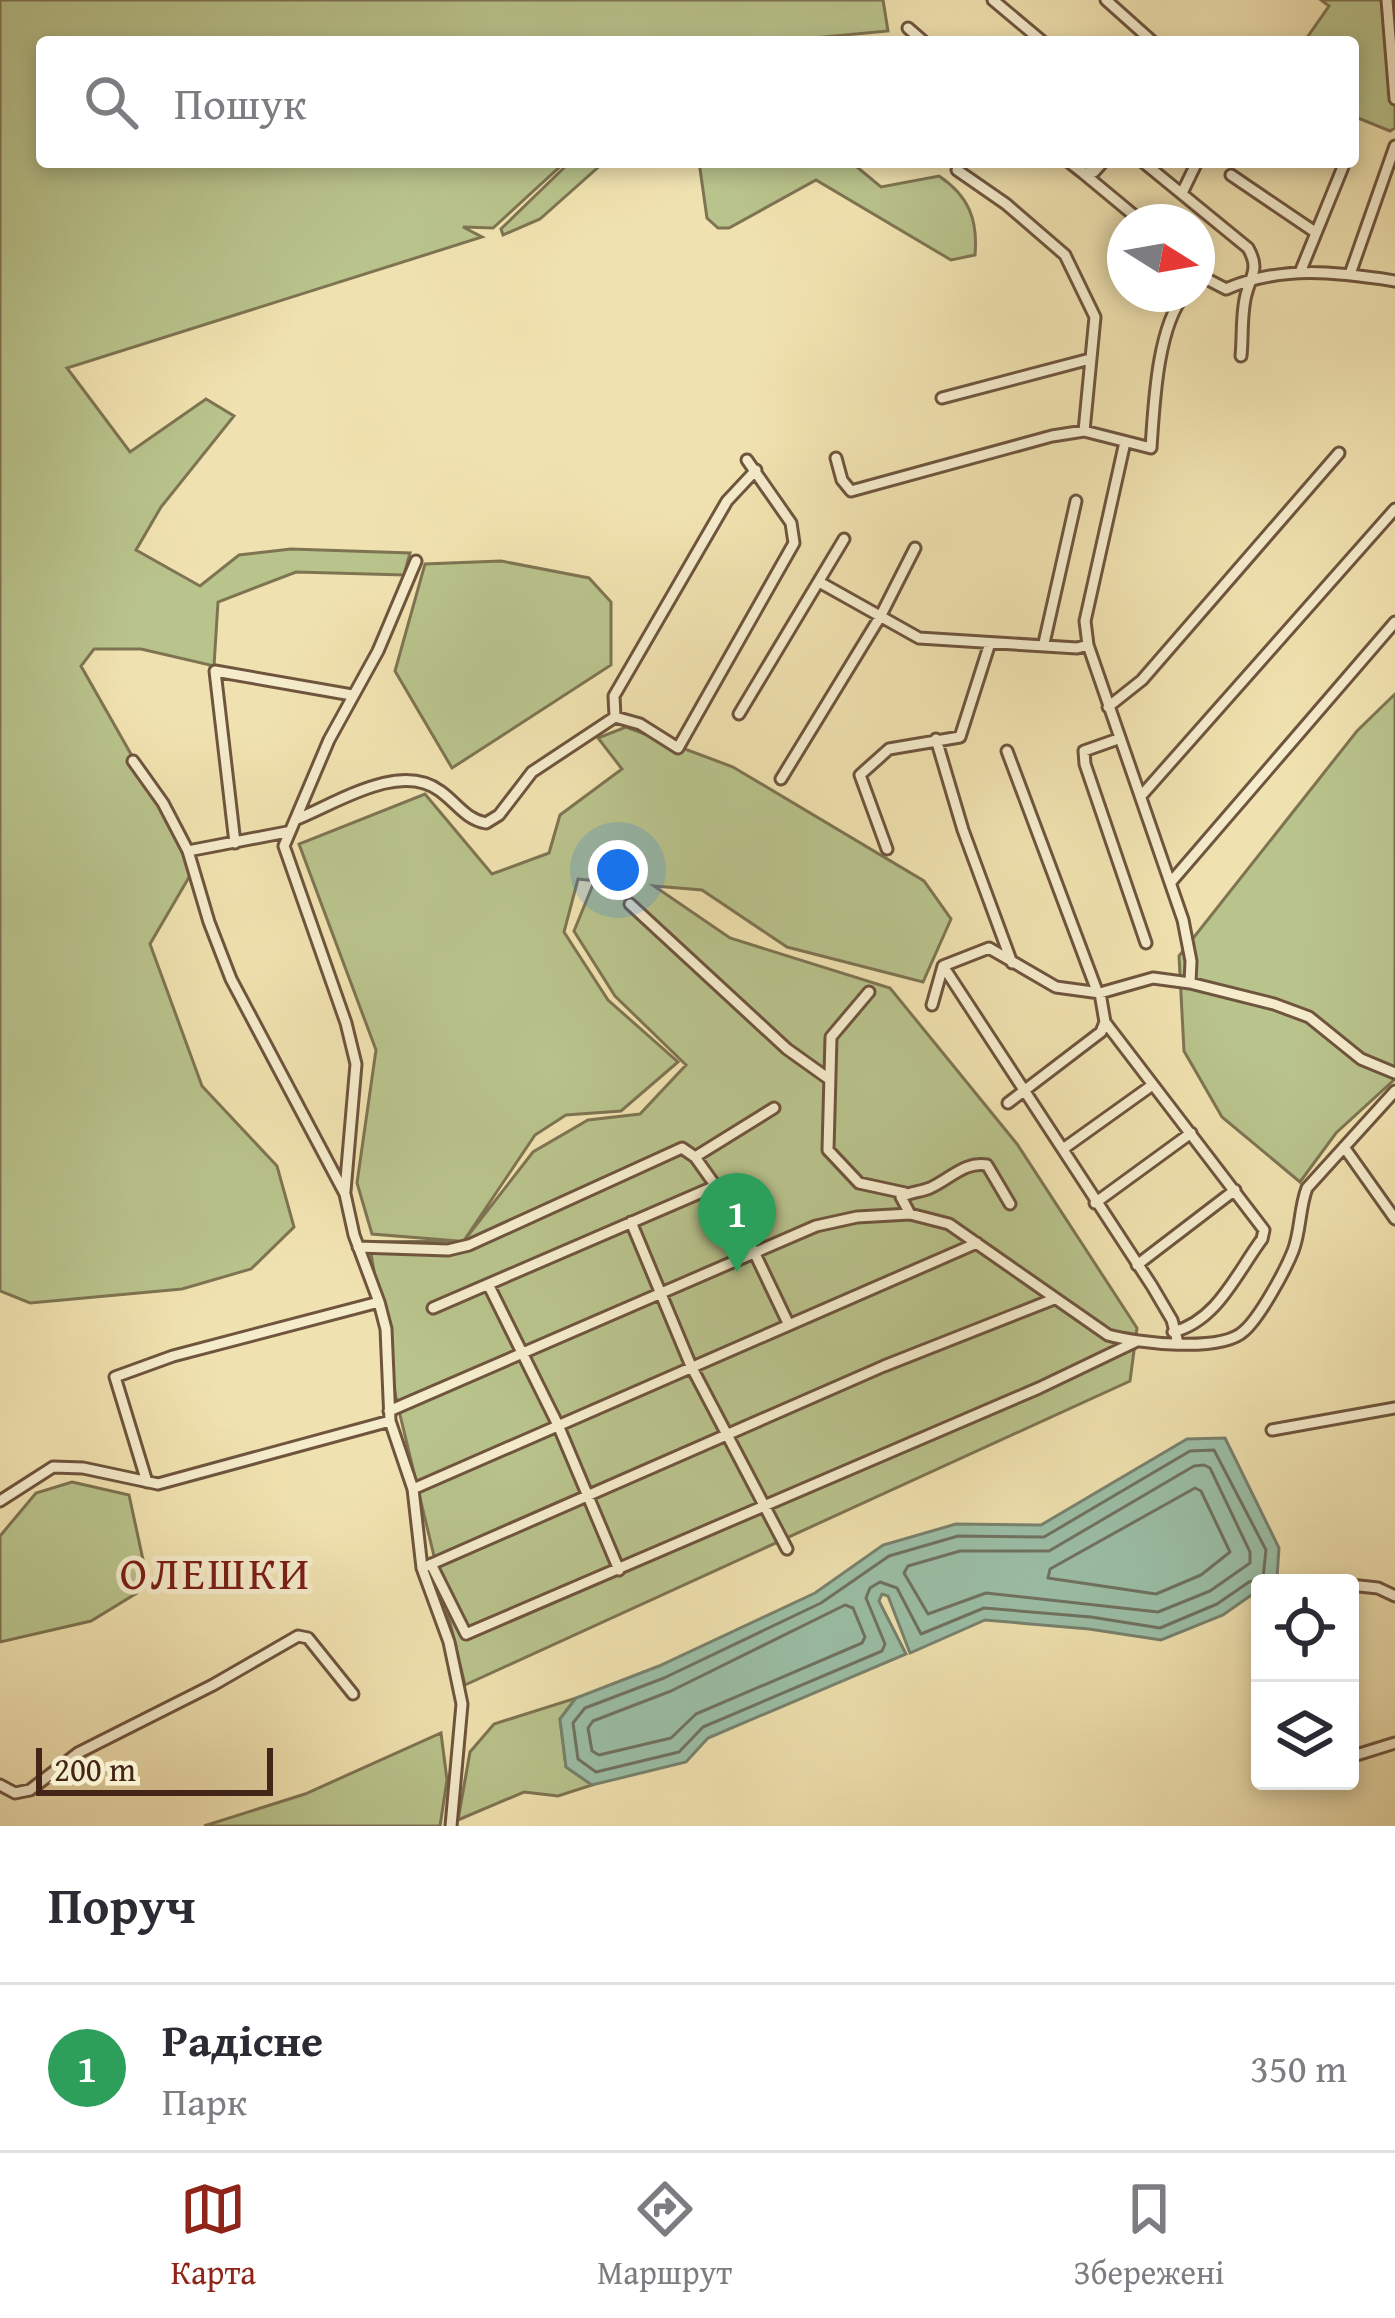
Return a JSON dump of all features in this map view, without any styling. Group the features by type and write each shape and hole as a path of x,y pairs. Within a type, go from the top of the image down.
{"street":[{"path":"993,0 1036,36"},
{"path":"1106,0 1146,36"},
{"path":"1387,0 1395,99"},
{"path":"908,28 917,36"},
{"path":"1350,274 1395,146"},
{"path":"1077,168 1120,204"},
{"path":"1083,173 1098,168"},
{"path":"1150,168 1248,248 1256,261 1255,277 1246,293 1241,356"},
{"path":"1181,194 1194,168"},
{"path":"1301,271 1343,168"},
{"path":"958,170 1065,255 1094,317 1084,431"},
{"path":"1231,175 1316,232"},
{"path":"1215,284 1226,290 1255,277 1301,271 1395,280"},
{"path":"836,458 842,480 851,491 1084,431 1151,448 1161,362 1175,312"},
{"path":"942,398 1090,358"},
{"path":"1125,442 1085,621 1118,739 1183,920 1190,983"},
{"path":"1108,707 1142,680 1339,453"},
{"path":"297,818 411,778 437,788 472,820 486,823 499,815 532,772 615,717 640,724 678,748 795,536 747,460"},
{"path":"615,717 614,695 728,501 756,470"},
{"path":"1044,643 1076,501"},
{"path":"1141,796 1395,509"},
{"path":"739,714 844,539"},
{"path":"781,779 880,617 915,548"},
{"path":"345,1194 356,1064 284,846 416,562"},
{"path":"821,583 919,638 1088,645"},
{"path":"1171,882 1395,622"},
{"path":"887,849 860,775 890,749 960,736 990,643"},
{"path":"235,843 214,671 352,694"},
{"path":"936,739 963,830 1012,963"},
{"path":"1118,739 1084,751 1085,764 1146,944"},
{"path":"1007,752 1106,1022 1260,1221 1262,1239 1211,1313 1175,1338"},
{"path":"133,761 163,803 188,851 232,979 345,1194 379,1302 386,1329 389,1416 413,1489 462,1704 451,1826"},
{"path":"188,851 287,832"},
{"path":"630,904 788,1049 830,1079"},
{"path":"943,966 988,948 1056,987 1098,992 1153,978 1190,983 1309,1017 1361,1058 1395,1072"},
{"path":"932,1005 943,966"},
{"path":"943,966 1172,1320 1175,1338"},
{"path":"869,992 831,1037 827,1150 831,1158 859,1183 905,1193 931,1188 981,1163 1010,1204"},
{"path":"1008,1103 1101,1032 1106,1022"},
{"path":"1063,1149 1151,1086"},
{"path":"427,1566 466,1634 1135,1342 1175,1338 1220,1343 1243,1333 1292,1255 1307,1188 1395,1091"},
{"path":"695,1157 774,1108"},
{"path":"1095,1203 1191,1133"},
{"path":"1344,1147 1395,1219"},
{"path":"358,1247 448,1250 469,1245 682,1148 718,1185 788,1323"},
{"path":"433,1308 718,1185"},
{"path":"1137,1265 1235,1190"},
{"path":"905,1193 901,1197 910,1214"},
{"path":"0,1501 53,1467 83,1468 158,1484 389,1416 816,1226 856,1216 910,1214 949,1224 1108,1335 1135,1342"},
{"path":"631,1222 692,1366 787,1549"},
{"path":"413,1489 977,1243"},
{"path":"489,1286 591,1496 619,1570"},
{"path":"427,1566 884,1366 1054,1299"},
{"path":"147,1483 116,1377 173,1356 379,1302"},
{"path":"1272,1430 1395,1408"},
{"path":"1359,1585 1395,1596"},
{"path":"1,1788 14,1793 30,1790 78,1753 298,1636 308,1638 353,1694"},
{"path":"1359,1754 1395,1743"}],"shaded area":[{"path":"0,0 883,0 888,31 835,36 36,36 36,168 558,168 493,228 463,227 482,237 67,368 130,452 206,399 234,416 161,507 136,550 200,586 239,555 291,549 410,553 404,575 296,572 218,602 214,666 141,649 94,649 81,666 195,867 150,944 202,1086 277,1166 294,1227 251,1269 182,1289 30,1303 0,1291"},
{"path":"1321,0 1395,0 1395,128 1390,131 1359,118 1359,36 1308,36 1329,6"},
{"path":"564,168 597,168 540,219 503,235 501,229"},
{"path":"700,168 858,168 881,187 939,176 958,192 969,210 975,255 951,260 816,180 729,228 718,228 707,218"},
{"path":"501,561 589,578 611,602 611,665 452,768 395,671 425,564"},
{"path":"1395,694 1395,1079 1336,1133 1300,1182 1222,1117 1184,1051 1179,956 1357,731"},
{"path":"626,727 733,767 924,881 951,919 923,982 787,947 702,890 654,886 730,938 890,988 1017,1144 1137,1328 1130,1381 465,1685 396,1398 369,1242 458,1241 372,1234 357,1183 376,1050 299,844 425,794 492,874 549,853 560,815 622,769 598,738","holes":["578,879 605,882 594,882 574,931 615,996 686,1065 640,1114 588,1120 533,1152 463,1242 535,1135 566,1115 621,1111 678,1062 608,1000 564,932"]},
{"path":"72,1482 129,1495 145,1569 137,1593 91,1621 0,1642 0,1536 36,1493"},
{"path":"576,1698 560,1719 566,1767 592,1785 558,1796 524,1792 458,1820 470,1752 494,1724"},
{"path":"441,1733 447,1780 440,1826 204,1826 305,1794"}],"water":[{"path":"1225,1438 1279,1548 1277,1574 1251,1574 1251,1595 1223,1615 1161,1640 985,1620 910,1653 888,1596 882,1594 879,1601 906,1654 708,1738 686,1762 592,1785 566,1767 560,1719 576,1698 659,1666 815,1593 883,1545 956,1524 1041,1525 1187,1439"}],"place":[{"name":"Радісне","path":"737,1272"}],"district":[{"name":"ОЛЕШКИ","path":"216,1572"}]}
